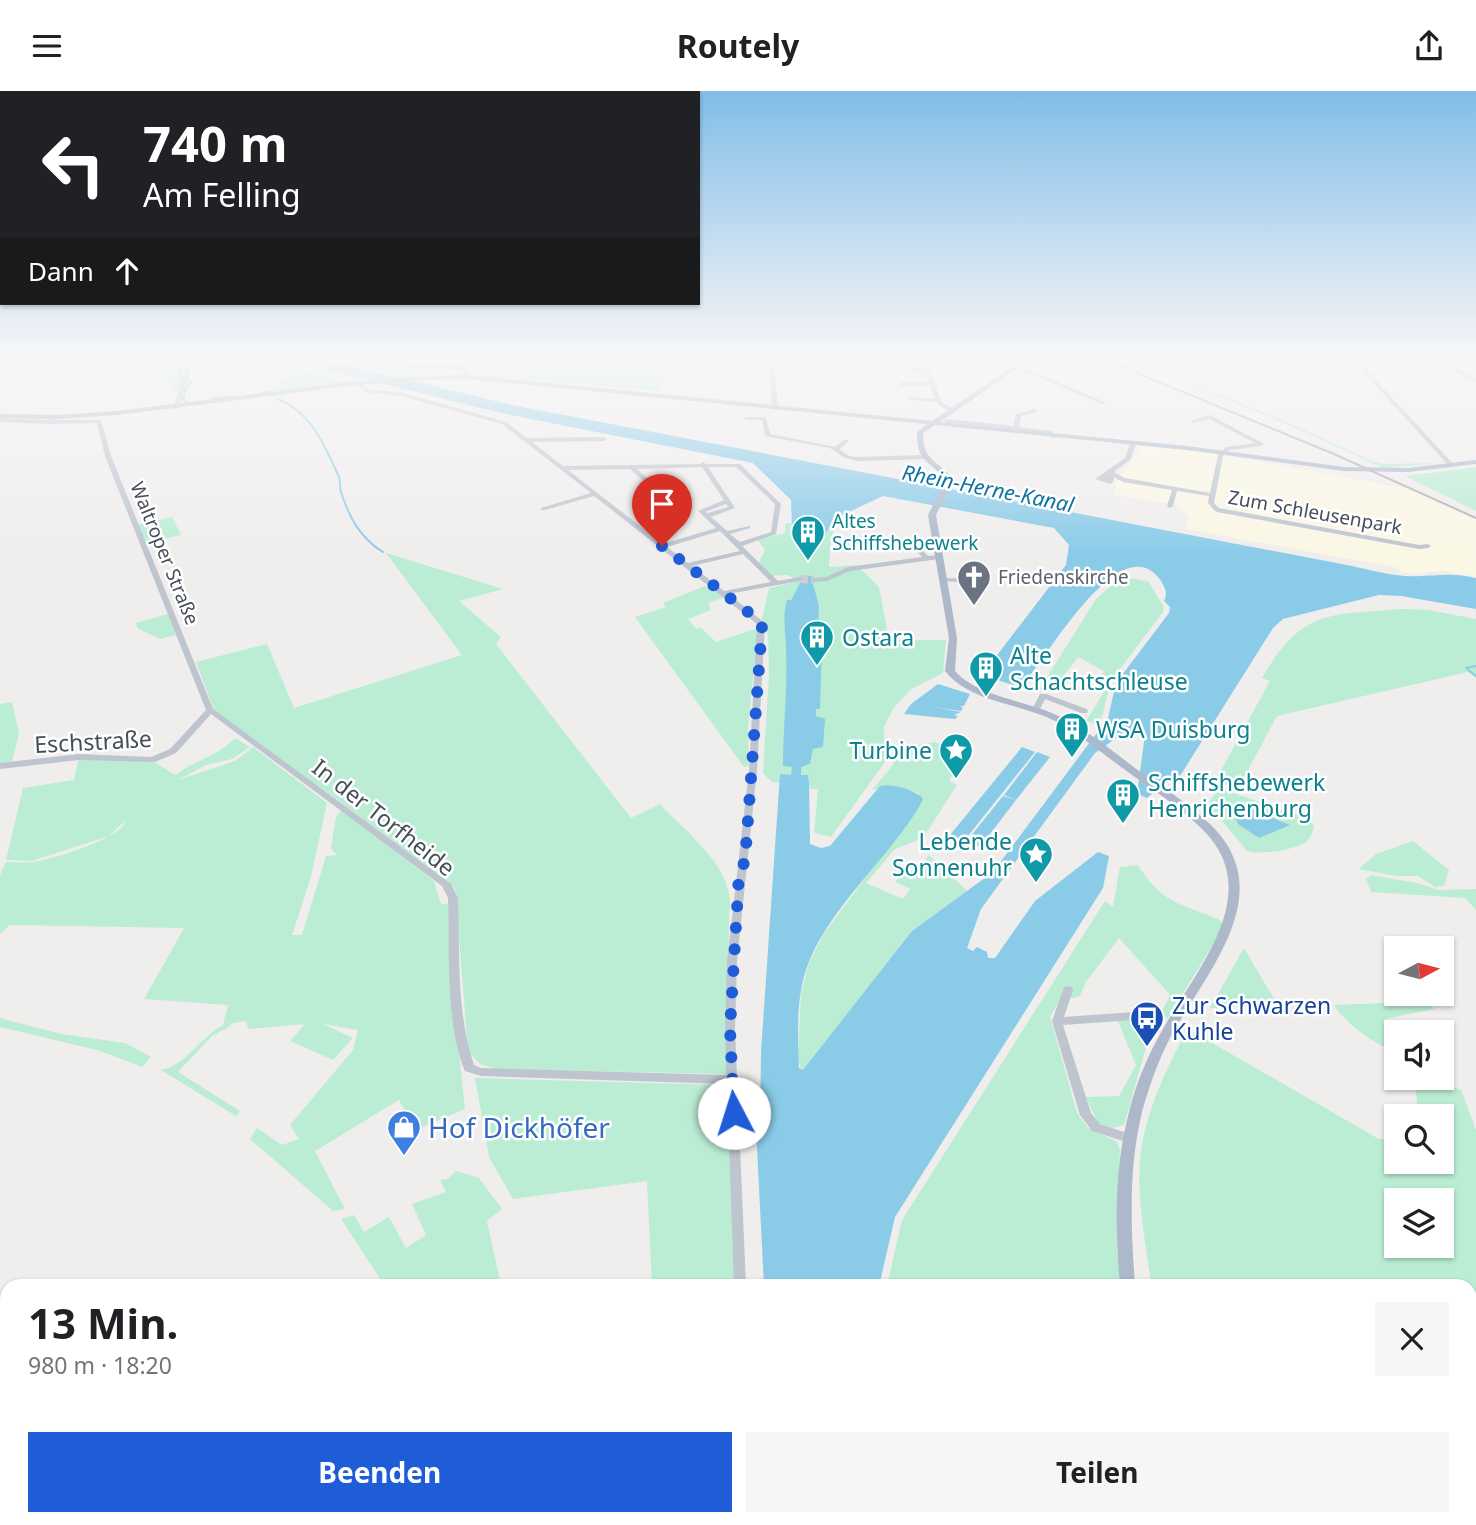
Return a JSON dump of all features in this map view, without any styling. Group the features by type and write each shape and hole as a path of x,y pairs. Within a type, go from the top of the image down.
{"main road":[{"path":"900,422 1224,453 1363,470 1476,462"},
{"path":"932,422 920,432 919,443 924,457 948,476 947,488 934,505 932,515 954,644 949,668 953,676 965,685 1036,709 1086,737 1196,816 1220,841 1232,864 1237,900 1223,940 1154,1058 1140,1093 1129,1138 1123,1203 1128,1279"}],"street":[{"name":"Waltroper Straße","path":"99,422 108,456 210,710"},
{"path":"500,422 760,622 762,632 745,861 739,874 732,961 731,1080 740,1279"},
{"path":"765,422 767,435 836,449 842,455 857,459 924,457"},
{"path":"955,422 1050,432 1055,437"},
{"path":"1016,429 1017,422"},
{"path":"1219,422 1262,446 1228,448 1224,453"},
{"path":"1411,422 1451,465"},
{"path":"527,440 604,439"},
{"path":"836,449 846,441"},
{"path":"1133,444 1128,459 1112,472 1123,480 1212,495"},
{"name":"Zum Schleusenpark","path":"1224,453 1220,456 1212,495 1213,507 1223,512 1419,547 1428,546"},
{"path":"703,464 732,508 706,516 775,582"},
{"path":"562,468 738,465 778,503 774,533 738,544"},
{"path":"631,466 653,486 647,492 664,505"},
{"path":"1170,506 1175,489"},
{"path":"543,509 595,494"},
{"path":"662,546 748,527"},
{"path":"915,546 926,558"},
{"path":"686,565 744,552"},
{"path":"814,580 827,579 848,569 939,557"},
{"path":"724,593 800,579"},
{"path":"944,580 974,581"},
{"path":"1036,709 1044,696 1084,711"},
{"name":"Eschstraße","path":"0,766 79,757 152,760 173,751 210,710"},
{"name":"In der Torfheide","path":"210,710 446,884 453,898 460,1012 469,1068 481,1072 541,1075 731,1080"},
{"path":"1068,990 1057,1021 1089,1121 1096,1128 1129,1138"},
{"path":"1057,1021 1133,1016 1146,1020"}],"shaded area":[{"path":"1141,446 1205,452 1406,488 1476,519 1476,577 1444,571 1418,574 1400,572 1399,568 1186,529 1189,518 1178,505 1114,495 1115,484"}],"green space":[{"path":"1281,422 1301,428 1371,461 1383,464 1438,463 1383,468"},
{"path":"1476,467 1476,511 1405,476"},
{"path":"172,517 181,535 144,543 136,525"},
{"path":"785,523 791,523 801,546 817,547 831,526 836,526 831,538 829,567 857,565 879,587 889,640 946,640 943,673 911,689 893,709 884,727 885,762 831,837 814,833 818,789 810,789 809,784 772,782 763,773 769,674 768,635 762,619 769,588 800,581 787,575 771,576 759,562 765,550 757,539 785,533"},
{"path":"386,553 503,589 459,601 501,637 496,644 631,818 660,804 709,854 719,868 730,899 727,1074 496,1069 480,1064 468,1051 455,888 332,796 216,716 196,662 267,644 294,708 462,655"},
{"path":"1121,577 1148,581 1164,607 1111,681 1102,716 1096,724 1086,721 1103,694 1100,678 1104,671 1078,657 1051,692 1039,690 1096,599"},
{"path":"705,586 725,597 708,603 711,610 688,619 696,629 701,628 716,642 758,628 748,728 749,765 744,767 635,617 666,607 663,603"},
{"path":"1402,609 1428,610 1476,619 1476,678 1468,672 1277,716 1239,787 1215,781 1270,681 1262,678 1290,639 1304,627 1336,615"},
{"path":"168,614 176,635 160,639 137,628 136,623"},
{"path":"12,702 19,733 12,762 0,764 0,704"},
{"path":"235,738 250,747 232,759 206,765 178,780 235,761 253,747 327,803 311,877 292,935 302,935 326,856 337,855 331,849 336,816 342,810 434,881 441,904 448,904 455,1015 465,1109 415,1130 399,1100 315,1151 345,1209 333,1211 250,1139 257,1128 282,1145 299,1139 290,1125 353,1050 358,1030 323,1024 353,1038 333,1060 290,1041 305,1024 249,1029 245,1021 229,1024 232,1025 212,1036 178,1072 240,1111 236,1116 161,1070 186,1057 223,1025 228,1005 144,999 184,928 10,925 0,934 0,875 6,862 30,862 43,860 85,847 108,836 32,861 6,860 23,788 74,780 79,757 153,761 175,775"},
{"path":"934,742 949,746 956,767 949,781 957,785 923,838 895,849 866,883 903,899 910,889 895,882 901,875 912,879 929,855 967,891 912,931 805,1069 801,1070 798,1056 801,993 809,963 823,935 923,800 918,793 891,785 872,790 893,765 893,759 910,747"},
{"path":"1219,788 1309,819 1314,826 1311,836 1302,844 1287,849 1247,851 1208,804"},
{"path":"1413,841 1449,870 1444,886 1435,887 1418,876 1396,876 1359,869 1376,854"},
{"path":"1138,865 1155,888 1164,895 1220,920 1224,927 1167,1019 1162,1012 1170,995 1119,938 1086,982 1080,996 1059,1002 1050,1017 1077,1113 1088,1128 1116,1141 1120,1149 1117,1250 1120,1279 889,1279 902,1220 1105,901 1113,907 1120,867"},
{"path":"1371,875 1439,890 1476,889 1476,910 1465,898 1371,892 1366,879"},
{"path":"1244,948 1277,1004 1210,1008"},
{"path":"1384,1003 1384,1006 1432,1006 1434,1009 1385,1019 1384,1046 1346,1020 1334,1005"},
{"path":"0,1018 61,1034 125,1043 151,1057 142,1067 97,1050 0,1027"},
{"path":"1135,1020 1155,1033 1145,1051 1124,1125 1113,1128 1098,1123 1086,1097 1119,1096 1136,1065 1118,1021"},
{"path":"1188,1029 1379,1139 1384,1139 1384,1174 1454,1174 1454,1104 1417,1104 1416,1090 1454,1090 1454,1087 1461,1090 1476,1130 1476,1279 1150,1279 1139,1175 1143,1139 1161,1082"},
{"path":"475,1078 721,1085 729,1091 736,1279 652,1279 647,1181 513,1199 489,1157"},
{"path":"456,1171 479,1178 502,1209 487,1221 499,1279 380,1279 341,1219 354,1215 364,1232 389,1217 406,1248 426,1235 412,1204 446,1192 440,1180 448,1179"}],"water":[{"path":"546,422 600,422 1387,574 1476,578 1476,609 1401,596 1379,595 1283,619 1273,628 1180,776 1174,777 1147,798 1137,794 1145,735 1128,730 1095,753 981,909 967,948 973,951 977,947 987,952 988,958 995,958 1035,901 1098,852 1109,856 1103,888 895,1217 881,1279 764,1279 756,1128 760,1125 761,1052 780,774 791,775 792,767 783,766 786,678 784,619 787,600 791,600 804,576 811,576 819,606 818,636 822,645 820,709 816,709 816,716 825,719 823,747 813,749 810,764 801,767 801,775 808,775 810,844 821,848 830,846 880,786 901,787 921,796 923,800 894,843 827,927 814,950 802,984 799,1008 799,1068 803,1070 912,931 993,872 1108,718 1116,683 1169,613 1170,607 1164,601 1166,593 1161,581 1145,568 1127,569 1107,581 1087,600 1025,682 1013,685 982,675 1066,565 1069,545 1054,528 883,496 836,518 817,547 801,546 792,529 791,500 753,463"},
{"path":"938,684 970,694 964,706 960,706 963,708 961,711 933,707 961,712 954,715 958,716 955,719 904,714 911,704"},
{"path":"1022,747 1035,752 964,841 950,835"},
{"path":"1037,752 1050,757 1016,800 1004,795"},
{"path":"1003,796 1016,800 980,847 966,842"},
{"path":"1244,806 1290,825 1259,838 1238,824 1233,813"}],"waterway":[{"path":"309,422 339,477 341,492 352,518 368,540 383,552"},
{"path":"1476,666 1466,668 1476,676"}],"tunnel":[{"path":"800,579 814,580"}],"railway":[{"path":"1256,422 1476,518"}],"place":[{"name":"Altes Schiffshebewerk","path":"808,562"},
{"name":"Friedenskirche","path":"974,607"},
{"name":"Ostara","path":"817,667"},
{"name":"Alte Schachtschleuse","path":"986,698"},
{"name":"WSA Duisburg","path":"1072,759"},
{"name":"Turbine","path":"956,780"},
{"name":"Schiffshebewerk Henrichenburg","path":"1123,825"},
{"name":"Lebende Sonnenuhr","path":"1036,884"},
{"name":"Zur Schwarzen Kuhle","path":"1147,1048"},
{"name":"Hof Dickhöfer","path":"404,1157"}],"route":[{"path":"662,546 747,611 762,626 745,861 739,874 732,961 730,1029 734,1113"}],"water label":[{"name":"Rhein-Herne-Kanal","path":"988,488"}]}
